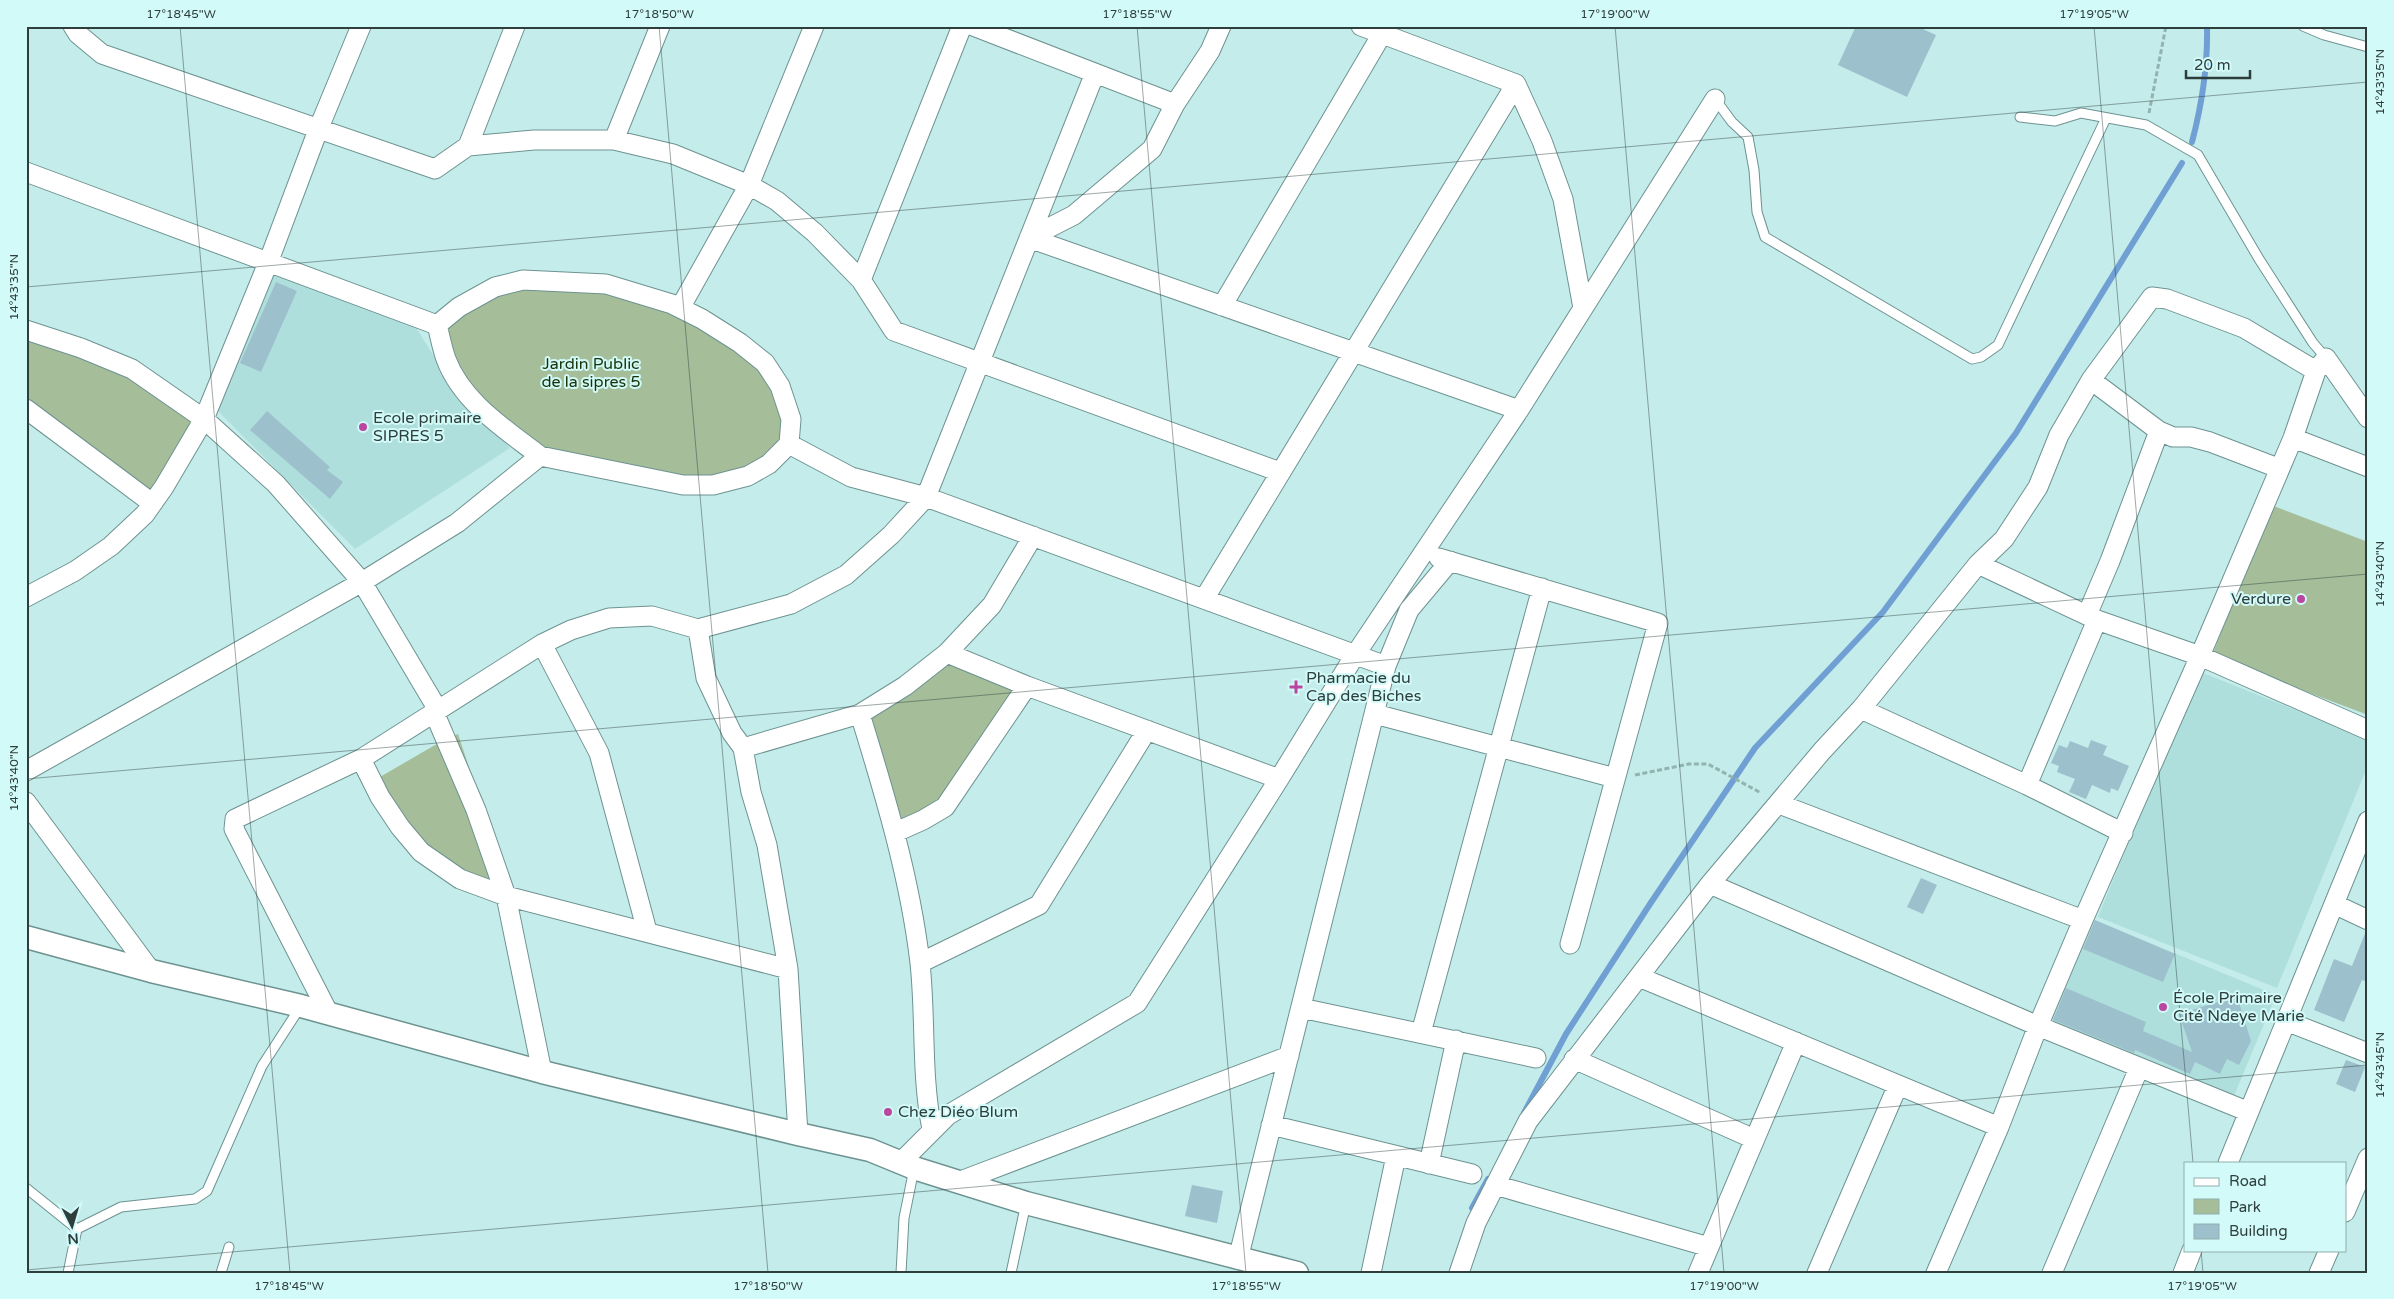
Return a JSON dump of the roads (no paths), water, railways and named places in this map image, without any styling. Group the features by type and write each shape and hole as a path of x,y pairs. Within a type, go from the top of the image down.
{"street":[{"path":"74,26 78,34 102,54 435,169 468,146 534,140 614,140 673,154 749,186 785,207 815,233 861,280 894,331 1280,472"},
{"path":"31,588 75,571 111,546 145,514 204,418 268,263 318,130 362,26"},
{"path":"468,146 515,26"},
{"path":"614,140 660,26"},
{"path":"680,308 749,186 814,26"},
{"path":"861,280 962,26"},
{"path":"973,26 1175,104"},
{"path":"1029,238 1074,215 1152,149 1175,104 1210,51 1221,26"},
{"path":"1361,26 1516,84 1542,141 1563,200 1583,308"},
{"path":"1222,306 1382,34"},
{"path":"329,1014 234,829 235,819 361,759 542,644 572,630 609,618 652,616 698,629 791,604 846,575 891,535 926,496 1095,73"},
{"path":"1204,599 1516,84"},
{"path":"908,1165 932,1129 948,1115 1137,1003 1355,655 1519,410 1716,100"},
{"path":"26,172 437,325"},
{"path":"1029,238 1519,410"},
{"path":"523,280 606,284 680,308 740,343 765,363 780,386 791,419 789,444 769,464 748,476 713,485 683,485 540,456 500,426 465,394 446,359 437,325 459,307 495,286 523,280"},
{"path":"1459,1273 1476,1222 1528,1121 1710,884 1822,751 1862,709 1978,564 2004,539 2038,487 2059,434 2091,380 2152,297 2158,297 2244,328 2321,365 2368,418"},
{"path":"26,330 80,348 132,369 204,418 276,484 362,582 436,711 476,810 506,896 542,1072"},
{"path":"1936,1273 1999,1127 2038,1026 2083,920 2123,833 2200,656 2278,468 2293,438 2321,365"},
{"path":"2091,380 2159,431 2173,437 2191,437 2210,442 2278,468"},
{"path":"26,409 152,503"},
{"path":"2027,785 2092,617 2110,561 2159,431"},
{"path":"2293,438 2368,467"},
{"path":"789,444 852,477 926,496 1386,666"},
{"path":"26,771 362,582 457,523 540,456"},
{"path":"743,748 860,714 905,686 947,653 992,605 1032,536"},
{"path":"1423,554 1658,623 1570,944"},
{"path":"1238,1259 1386,666 1409,610 1450,562"},
{"path":"1978,564 2092,617 2200,656 2368,730"},
{"path":"1422,1033 1542,588"},
{"path":"698,629 706,678 732,733 743,748 751,792 767,845 788,968 798,1134"},
{"path":"542,644 599,753 647,931"},
{"path":"947,653 1027,686 1279,779"},
{"path":"896,832 945,807 1027,686"},
{"path":"1862,709 2027,785 2123,833"},
{"path":"860,714 896,832 920,963 926,1102 932,1129"},
{"path":"1375,714 1615,778"},
{"path":"920,963 1039,905 1147,730"},
{"path":"361,759 380,797 400,827 422,852 460,879 506,896 788,968"},
{"path":"26,802 150,970"},
{"path":"1779,804 1884,843 1963,876 2083,920"},
{"path":"2228,1162 2368,821"},
{"path":"1710,884 2038,1026 2249,1112"},
{"path":"2334,904 2368,920"},
{"path":"26,937 150,970 301,1006 542,1072 870,1150 958,1182 1026,1203 1298,1273"},
{"path":"1639,977 1999,1127"},
{"path":"1301,1008 1536,1058"},
{"path":"2286,1022 2368,1052"},
{"path":"1429,1164 1456,1040"},
{"path":"1698,1273 1796,1042"},
{"path":"958,1182 1289,1056"},
{"path":"1574,1059 1754,1140"},
{"path":"2052,1273 2139,1068"},
{"path":"1817,1273 1898,1086"},
{"path":"1272,1126 1472,1174"},
{"path":"1371,1273 1396,1156"},
{"path":"2346,1210 2366,1168"},
{"path":"1495,1185 1709,1247"},
{"path":"2183,1273 2191,1252"},
{"path":"2320,1273 2328,1252"}],"lane":[{"path":"2303,26 2324,35 2368,47"},
{"path":"1716,100 1732,122 1748,137 1754,170 1757,212 1765,237 1972,359 1982,358 1998,345 2106,118"},
{"path":"2020,117 2055,121 2081,113 2146,126 2198,155 2259,259 2313,343 2321,365"},
{"path":"77,1229 120,1207 195,1199 207,1191 262,1066 301,1006"},
{"path":"901,1273 908,1165"},
{"path":"26,1188 77,1229"},
{"path":"1011,1273 1026,1203"},
{"path":"68,1273 77,1229"},
{"path":"221,1273 229,1247"}],"waterway":[{"path":"2192,142 2204,85 2207,26"},
{"path":"1524,1113 1566,1034 1650,904 1755,748 1883,612 2016,433 2182,163"},
{"path":"1472,1208 1488,1179"}],"place":[{"name":"Ecole primaire SIPRES 5","path":"363,427"},
{"name":"Verdure","path":"2301,599"},
{"name":"Pharmacie du Cap des Biches","path":"1296,687"},
{"name":"École Primaire Cité Ndeye Marie","path":"2163,1007"},
{"name":"Chez Diéo Blum","path":"888,1112"}],"park label":[{"name":"Jardin Public de la sipres 5","path":"591,373"}]}
